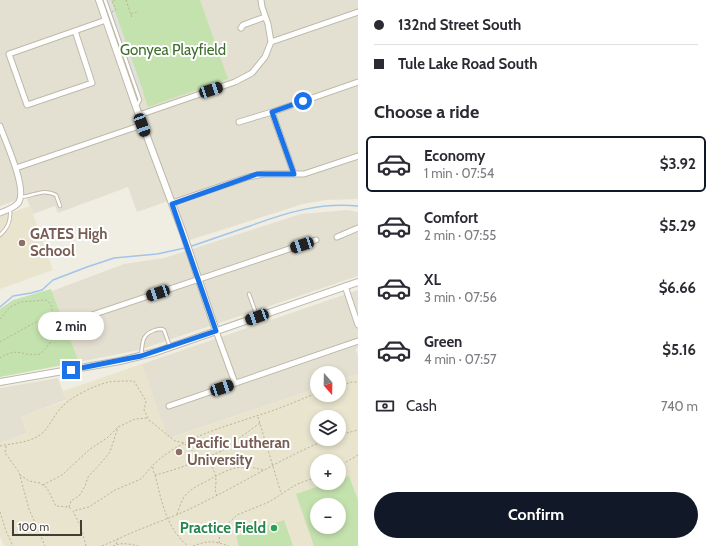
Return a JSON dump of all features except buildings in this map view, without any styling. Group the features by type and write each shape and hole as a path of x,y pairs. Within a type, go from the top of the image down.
{"street":[{"path":"100,0 109,20 142,125 189,251 235,383"},
{"path":"139,115 239,80 256,70 265,57 271,42 261,0"},
{"path":"271,42 358,12"},
{"path":"241,28 265,17"},
{"path":"75,31 92,83 27,105 9,54 75,31 109,20"},
{"path":"239,122 358,82"},
{"path":"272,112 294,174"},
{"path":"16,168 142,125"},
{"path":"0,213 10,209 18,202 20,197 19,179 16,168 1,129"},
{"path":"172,204 252,175 310,173 358,156"},
{"path":"337,237 358,228"},
{"path":"77,320 316,240"},
{"path":"0,382 141,356 358,282"},
{"path":"345,286 358,325"},
{"path":"169,406 358,341"}],"lane":[{"path":"105,0 109,20"},
{"path":"20,197 29,197 46,191 56,195 60,206"},
{"path":"0,235 6,230 11,218 10,209"},
{"path":"249,294 257,317"},
{"path":"141,356 143,339 146,334 160,328 164,330 170,347"}],"path":[{"path":"126,0 132,18"},
{"path":"131,14 139,11"},
{"path":"0,320 9,308 20,302 45,300 51,303 57,331 56,335 42,352 30,355 13,352 0,358"},
{"path":"0,342 36,322 44,320 77,320"},
{"path":"0,446 30,441 40,435 50,424 61,407 74,397 109,382 134,382 146,401 144,410 147,418 175,441 186,443"},
{"path":"346,384 358,382"},
{"path":"73,510 89,507 115,490 141,479 153,465 167,453 186,443 207,433 258,416 310,396"},
{"path":"258,416 281,493"},
{"path":"43,485 62,475 90,449 107,438 118,427 135,419 147,418"},
{"path":"155,475 181,467 222,451 260,423"},
{"path":"69,507 71,501 80,495 88,477 110,452 118,427"},
{"path":"346,433 358,430"},
{"path":"183,443 204,458 214,469 216,475 215,492 217,496"},
{"path":"6,445 5,453 19,472 29,509 45,546"},
{"path":"102,546 217,496 310,446"},
{"path":"346,462 358,455"},
{"path":"153,465 153,470 167,519 174,532 188,546"},
{"path":"177,514 184,498 194,488 216,475 238,467 251,467 264,470"},
{"path":"20,475 28,481 40,483 47,488 56,506 69,507 73,510 81,527 86,546"},
{"path":"219,543 220,531 237,515 269,502 297,484 310,479"},
{"path":"0,512 13,546"},
{"path":"116,544 118,539"},
{"path":"194,546 207,541 229,546"},
{"path":"113,546 116,544 138,546"}],"shaded area":[{"path":"0,0 358,0 358,199 326,200 303,204 190,240 174,199 137,212 128,187 58,213 55,206 33,214 26,197 0,206"},
{"path":"106,0 111,0 143,91 138,92"},
{"name":"GATES High School","path":"30,206 53,270 0,289 0,217"},
{"path":"347,210 358,212 358,276 139,350 79,362 52,291 124,264 164,258 301,214"},
{"path":"358,290 358,348 356,349 358,356 358,374 346,378 346,366 310,366 310,390 167,439 142,364"},
{"name":"Pacific Lutheran University","path":"142,364 168,439 310,390 310,402 346,402 346,378 358,374 358,546 4,546 0,536 0,443 27,433 21,417 66,401 63,391"},
{"path":"58,378 66,400 21,417 27,433 0,443 0,388"}],"green space":[{"name":"Gonyea Playfield","path":"111,0 200,0 228,79 148,107"},
{"path":"51,289 79,362 0,377 0,309 13,300"},
{"path":"349,476 358,500 358,546 314,546 296,494 310,489 346,490 346,477"},
{"name":"Practice Field","path":"284,520 293,546 239,546 236,536"}],"waterway":[{"path":"189,247 290,213 316,207 344,205 358,206"},
{"path":"0,307 13,296 42,290 53,280 114,258 157,254 185,248"}],"place":[{"name":"GATES High School","path":"22,243"},
{"name":"Pacific Lutheran University","path":"179,452"},
{"name":"Practice Field","path":"274,528"}],"route":[{"path":"71,370 120,361 156,352 216,331 172,204 248,176 257,174 294,174 272,112 303,101"}]}
